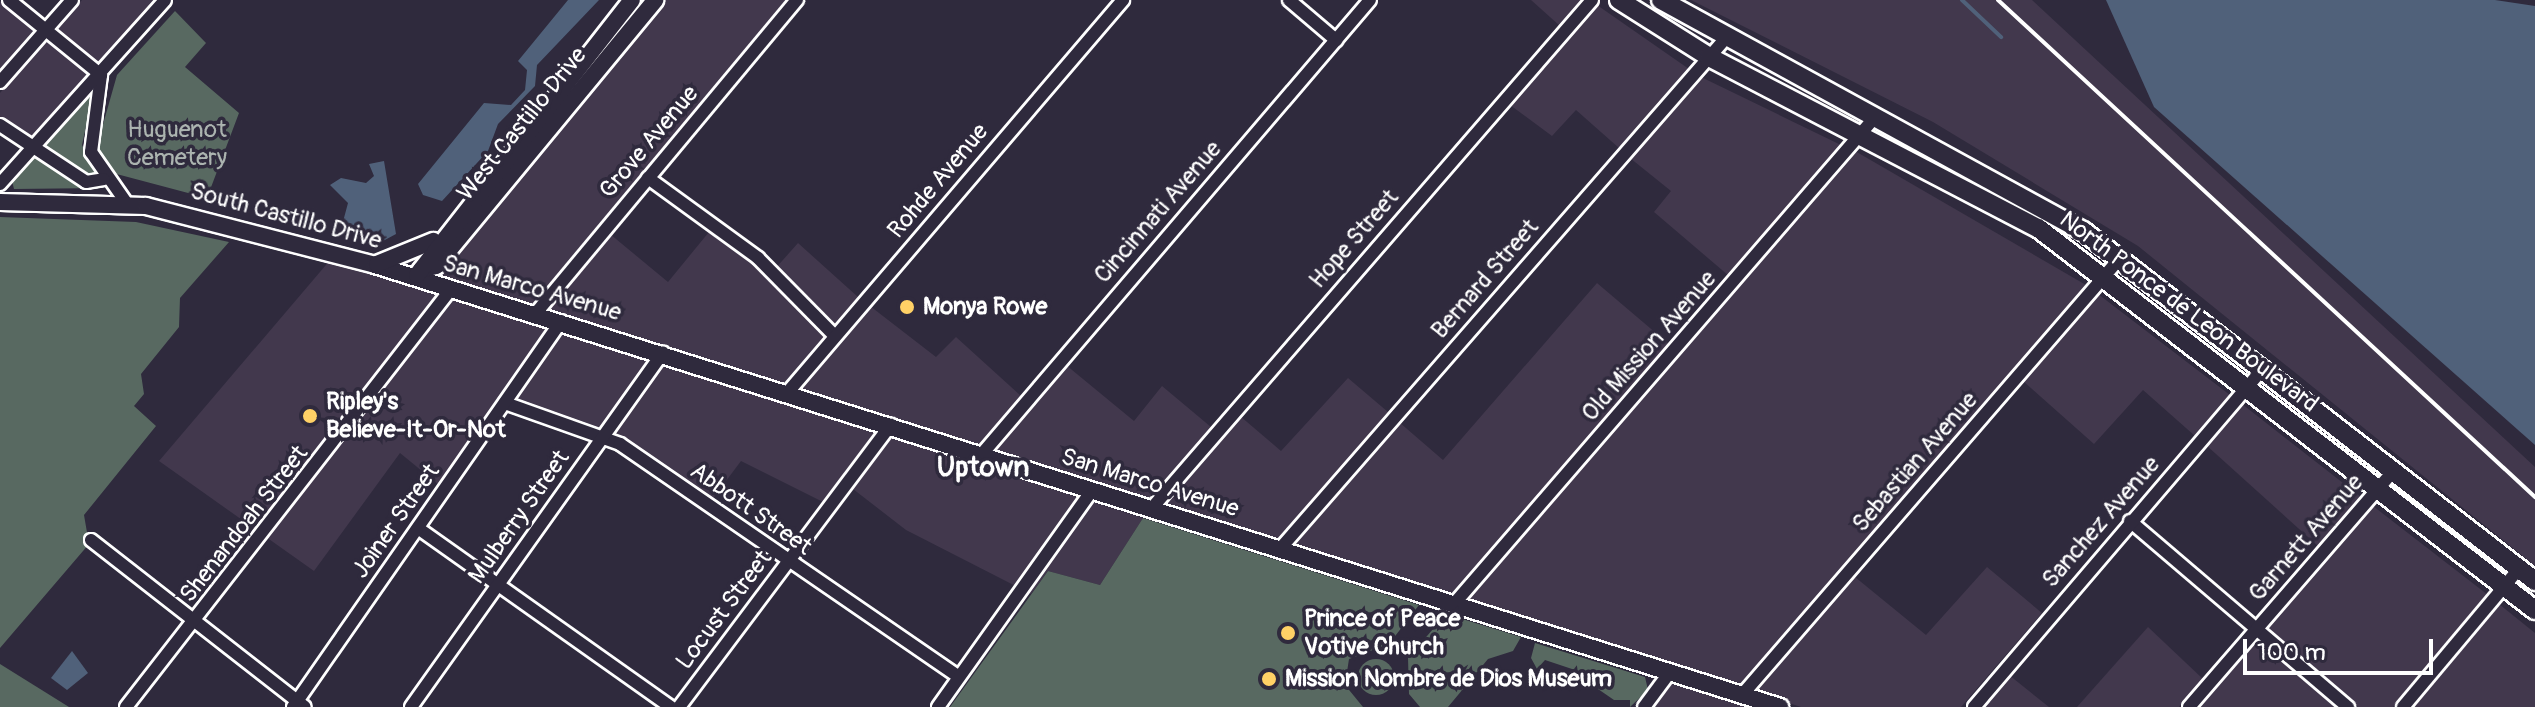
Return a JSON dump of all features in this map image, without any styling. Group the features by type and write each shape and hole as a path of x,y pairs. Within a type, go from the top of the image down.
{"highway":[{"name":"North Ponce de Leon Boulevard","path":"1619,0 1709,57 1970,188 2105,274 2535,610"},
{"name":"North Ponce de Leon Boulevard","path":"1661,0 1725,39 2003,181 2121,257 2535,581"}],"main road":[{"name":"West Castillo Drive","path":"418,274 447,231 632,0"},
{"name":"West Castillo Drive","path":"418,274 436,266 655,0"},
{"name":"South Castillo Drive","path":"0,202 128,205 418,274"},
{"path":"375,265 447,231"},
{"name":"San Marco Avenue","path":"418,274 451,289 663,352 1773,706"}],"street":[{"path":"9,0 101,75"},
{"path":"0,82 44,28 72,0"},
{"path":"0,184 101,75 165,0"},
{"path":"599,41 621,0"},
{"name":"Grove Avenue","path":"536,313 797,0"},
{"name":"Rohde Avenue","path":"788,392 1123,0"},
{"path":"1289,0 1336,40"},
{"name":"Cincinnati Avenue","path":"982,454 1370,0"},
{"name":"Hope Street","path":"1152,508 1592,0"},
{"name":"Bernard Street","path":"1280,549 1725,39"},
{"path":"101,75 89,144 104,179 128,205"},
{"name":"Old Mission Avenue","path":"1454,604 1876,116"},
{"path":"0,125 86,182 104,179"},
{"path":"648,178 758,258 834,335"},
{"name":"Sebastian Avenue","path":"1742,695 2121,257"},
{"name":"Shenandoah Street","path":"126,707 193,625 451,289"},
{"name":"Joiner Street","path":"298,705 561,321"},
{"name":"Mulberry Street","path":"411,707 663,352"},
{"name":"Sanchez Avenue","path":"1974,707 2264,368"},
{"name":"Abbott Street","path":"505,403 603,436 959,677"},
{"name":"Locust Street","path":"679,707 891,425"},
{"name":"Garnett Avenue","path":"2189,707 2394,470"},
{"path":"938,707 1092,490"},
{"path":"2130,521 2348,707"},
{"path":"418,528 671,707"},
{"path":"91,540 193,625 298,705"},
{"path":"2403,707 2519,569"},
{"path":"1644,707 1670,672"}],"shaded area":[{"path":"82,0 155,0 99,66 54,29"},
{"path":"665,0 787,0 532,305 437,277"},
{"path":"1531,0 1582,0 1560,26"},
{"path":"1691,0 2032,0 2535,467 2535,566 2138,246 1933,122"},
{"path":"0,1 35,29 0,70"},
{"path":"1597,5 1689,69 1619,148 1576,110 1552,136 1510,105"},
{"path":"46,38 89,74 31,137 0,118 0,93"},
{"path":"1701,77 1841,145 1729,276 1654,212 1671,191 1630,158"},
{"path":"1855,151 2086,285 1739,687 1466,602"},
{"path":"718,221 774,270 798,243 858,297 784,383 548,310 610,234 668,282"},
{"path":"331,259 1143,518 1100,585 1048,571 1031,594 906,530 853,489 837,509 741,461 711,501 623,439 498,400 439,485 400,453 314,571 159,461"},
{"path":"1597,283 1670,345 1451,597 1292,546 1399,422 1443,460"},
{"path":"2098,294 2230,395 2195,436 2143,390 2094,444 2023,381"},
{"path":"870,306 936,357 956,337 1021,396 979,446 799,388"},
{"path":"1066,365 1134,421 1162,386 1211,427 1149,501 994,451"},
{"path":"1348,378 1388,412 1277,541 1164,505 1240,416 1281,451"},
{"path":"2242,404 2361,497 2318,546 2206,445"},
{"path":"2373,506 2488,595 2393,707 2358,707 2265,629"},
{"path":"1987,567 2042,613 1961,707 1801,707 1755,692 1855,577 1926,635"},
{"path":"2499,604 2535,633 2535,707 2413,707"},
{"path":"2148,627 2203,679 2179,707 2077,707"},
{"path":"2257,639 2338,707 2199,707"},
{"path":"2009,675 2049,707 1980,707"},
{"path":"1673,680 1743,704 1758,707 1653,707"}],"green space":[{"name":"Huguenot Cemetery","path":"175,11 206,43 185,67 239,113 207,198 109,172 96,149 117,75"},
{"path":"95,85 82,145 103,188 14,189 12,181"},
{"path":"0,217 136,222 229,242 180,298 179,327 141,374 144,394 134,406 156,426 84,515 89,544 0,648"},
{"path":"1143,518 1419,605 1389,644 1349,659 1345,685 1363,707 950,707 1048,571 1100,585"},
{"path":"1446,614 1521,637 1513,651 1488,659 1448,707 1420,707 1409,694 1408,658"},
{"path":"1535,643 1645,677 1648,690 1630,707 1630,700 1614,700 1598,689 1599,678 1545,660 1537,669 1531,658"},
{"path":"1376,659 1389,664 1394,677 1389,690 1376,695 1363,690 1358,677 1363,664"},
{"path":"0,664 69,707 0,707"}],"water":[{"path":"568,0 599,0 537,65 535,86 498,124 488,151 442,201 423,195 418,184 484,103 511,105 525,90 527,70 518,61"},
{"path":"2106,0 2495,0 2535,6 2535,445 2154,107"},
{"path":"384,161 396,234 383,241 341,229 348,203 330,185 341,178 366,183 374,176 369,164"},
{"path":"72,651 88,673 67,690 51,678"}],"waterway":[{"path":"1962,0 2001,37"}],"railway":[{"path":"1998,0 2535,497"}],"place":[{"name":"Monya Rowe","path":"907,307"},
{"name":"Ripley's Believe-It-Or-Not","path":"310,416"},
{"name":"Prince of Peace Votive Church","path":"1288,633"},
{"name":"Mission Nombre de Dios Museum","path":"1269,679"}],"district":[{"name":"Uptown","path":"983,468"}]}
